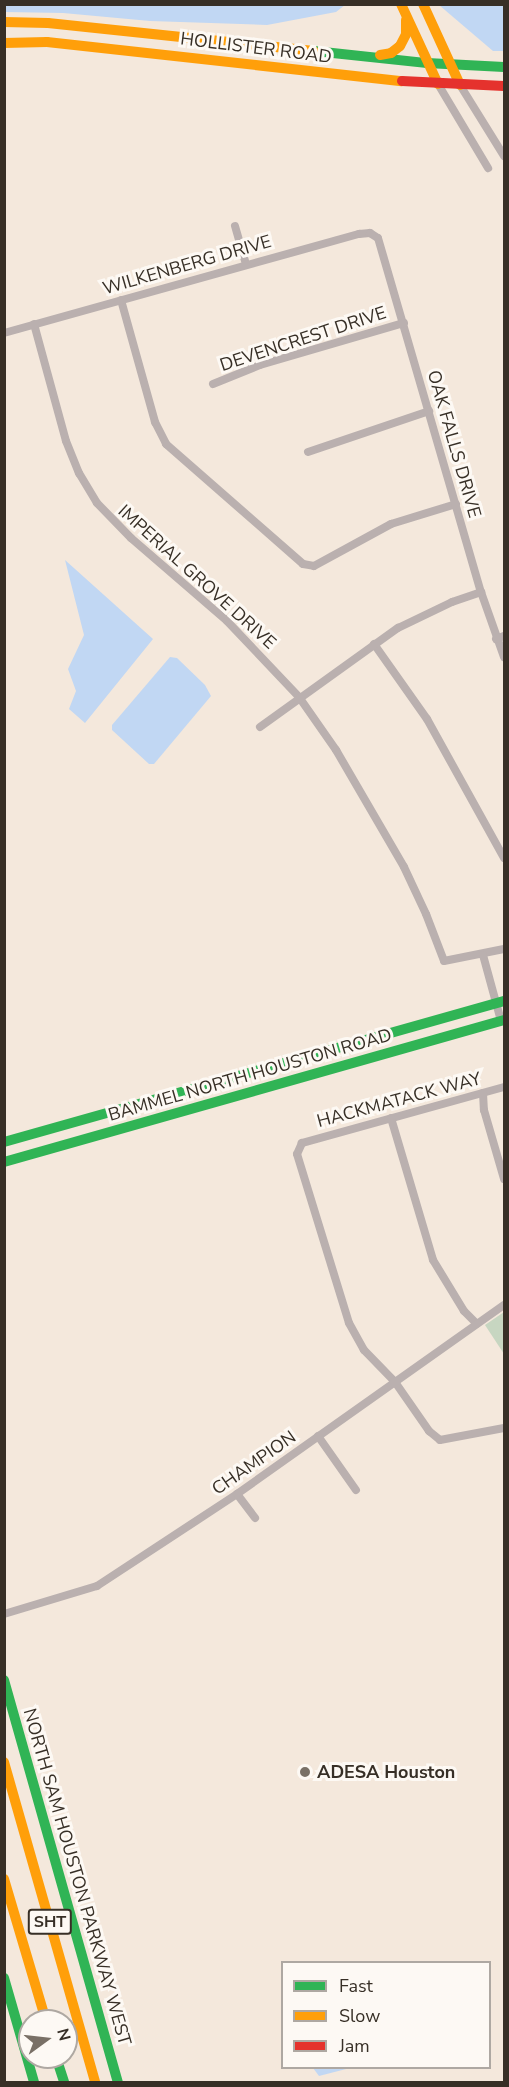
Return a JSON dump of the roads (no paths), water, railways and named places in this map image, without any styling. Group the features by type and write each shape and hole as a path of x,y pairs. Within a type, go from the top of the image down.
{"main road":[{"path":"423,4 460,85"},
{"path":"370,57 391,53 400,46 408,27 403,8"},
{"path":"403,8 438,84"},
{"name":"HOLLISTER ROAD","path":"4,22 48,23 427,63 504,67"},
{"path":"47,42 48,23"},
{"path":"207,58 210,41"},
{"name":"HOLLISTER ROAD","path":"4,43 47,42 438,84 504,86"},
{"name":"BAMMEL NORTH HOUSTON ROAD","path":"4,1142 500,1002"},
{"name":"BAMMEL NORTH HOUSTON ROAD","path":"4,1162 503,1020"},
{"path":"277,1065 281,1083"},
{"path":"127,1108 132,1126"},
{"name":"NORTH SAM HOUSTON PARKWAY WEST","path":"4,1680 118,2082"},
{"name":"SHT","path":"4,1762 95,2082"},
{"name":"SHT","path":"4,1879 42,2009"},
{"path":"4,1978 34,2082"}],"street":[{"path":"438,84 488,168"},
{"path":"460,85 504,156"},
{"path":"235,226 246,264"},
{"name":"WILKENBERG DRIVE","path":"4,333 359,234 370,233 378,238"},
{"name":"OAK FALLS DRIVE","path":"378,238 481,592 500,637 504,657"},
{"path":"121,300 155,422 166,444 303,564 314,566 391,524 456,504"},
{"name":"DEVENCREST DRIVE","path":"213,384 260,365 404,322"},
{"name":"IMPERIAL GROVE DRIVE","path":"34,324 66,441 79,473 97,503 131,538 244,638 299,697 336,750 404,867 423,905 444,962 483,955"},
{"path":"308,452 429,411"},
{"path":"260,727 374,644 421,616 481,592"},
{"path":"374,644 427,719 504,858"},
{"path":"503,1020 500,1002 483,955 504,949"},
{"name":"HACKMATACK WAY","path":"395,1383 364,1350 349,1323 297,1154 302,1143 504,1087"},
{"path":"483,1093 484,1110 504,1179"},
{"path":"391,1118 433,1260 464,1311 477,1324"},
{"name":"CHAMPION","path":"4,1614 97,1586 237,1494 504,1305"},
{"path":"395,1383 429,1431 440,1440 504,1428"},
{"path":"318,1436 356,1490"},
{"path":"237,1494 255,1518"}],"water":[{"path":"5,4 345,5 336,12 267,25 150,21 63,13 5,12"},
{"path":"439,5 504,5 504,51 493,51"},
{"path":"65,560 153,639 85,723 69,709 76,691 68,669 84,635"},
{"path":"170,657 177,658 205,685 211,696 154,764 149,764 112,730 112,725"},
{"path":"314,2069 346,2069 319,2076"}],"place":[{"name":"ADESA Houston","path":"305,1772"}]}
